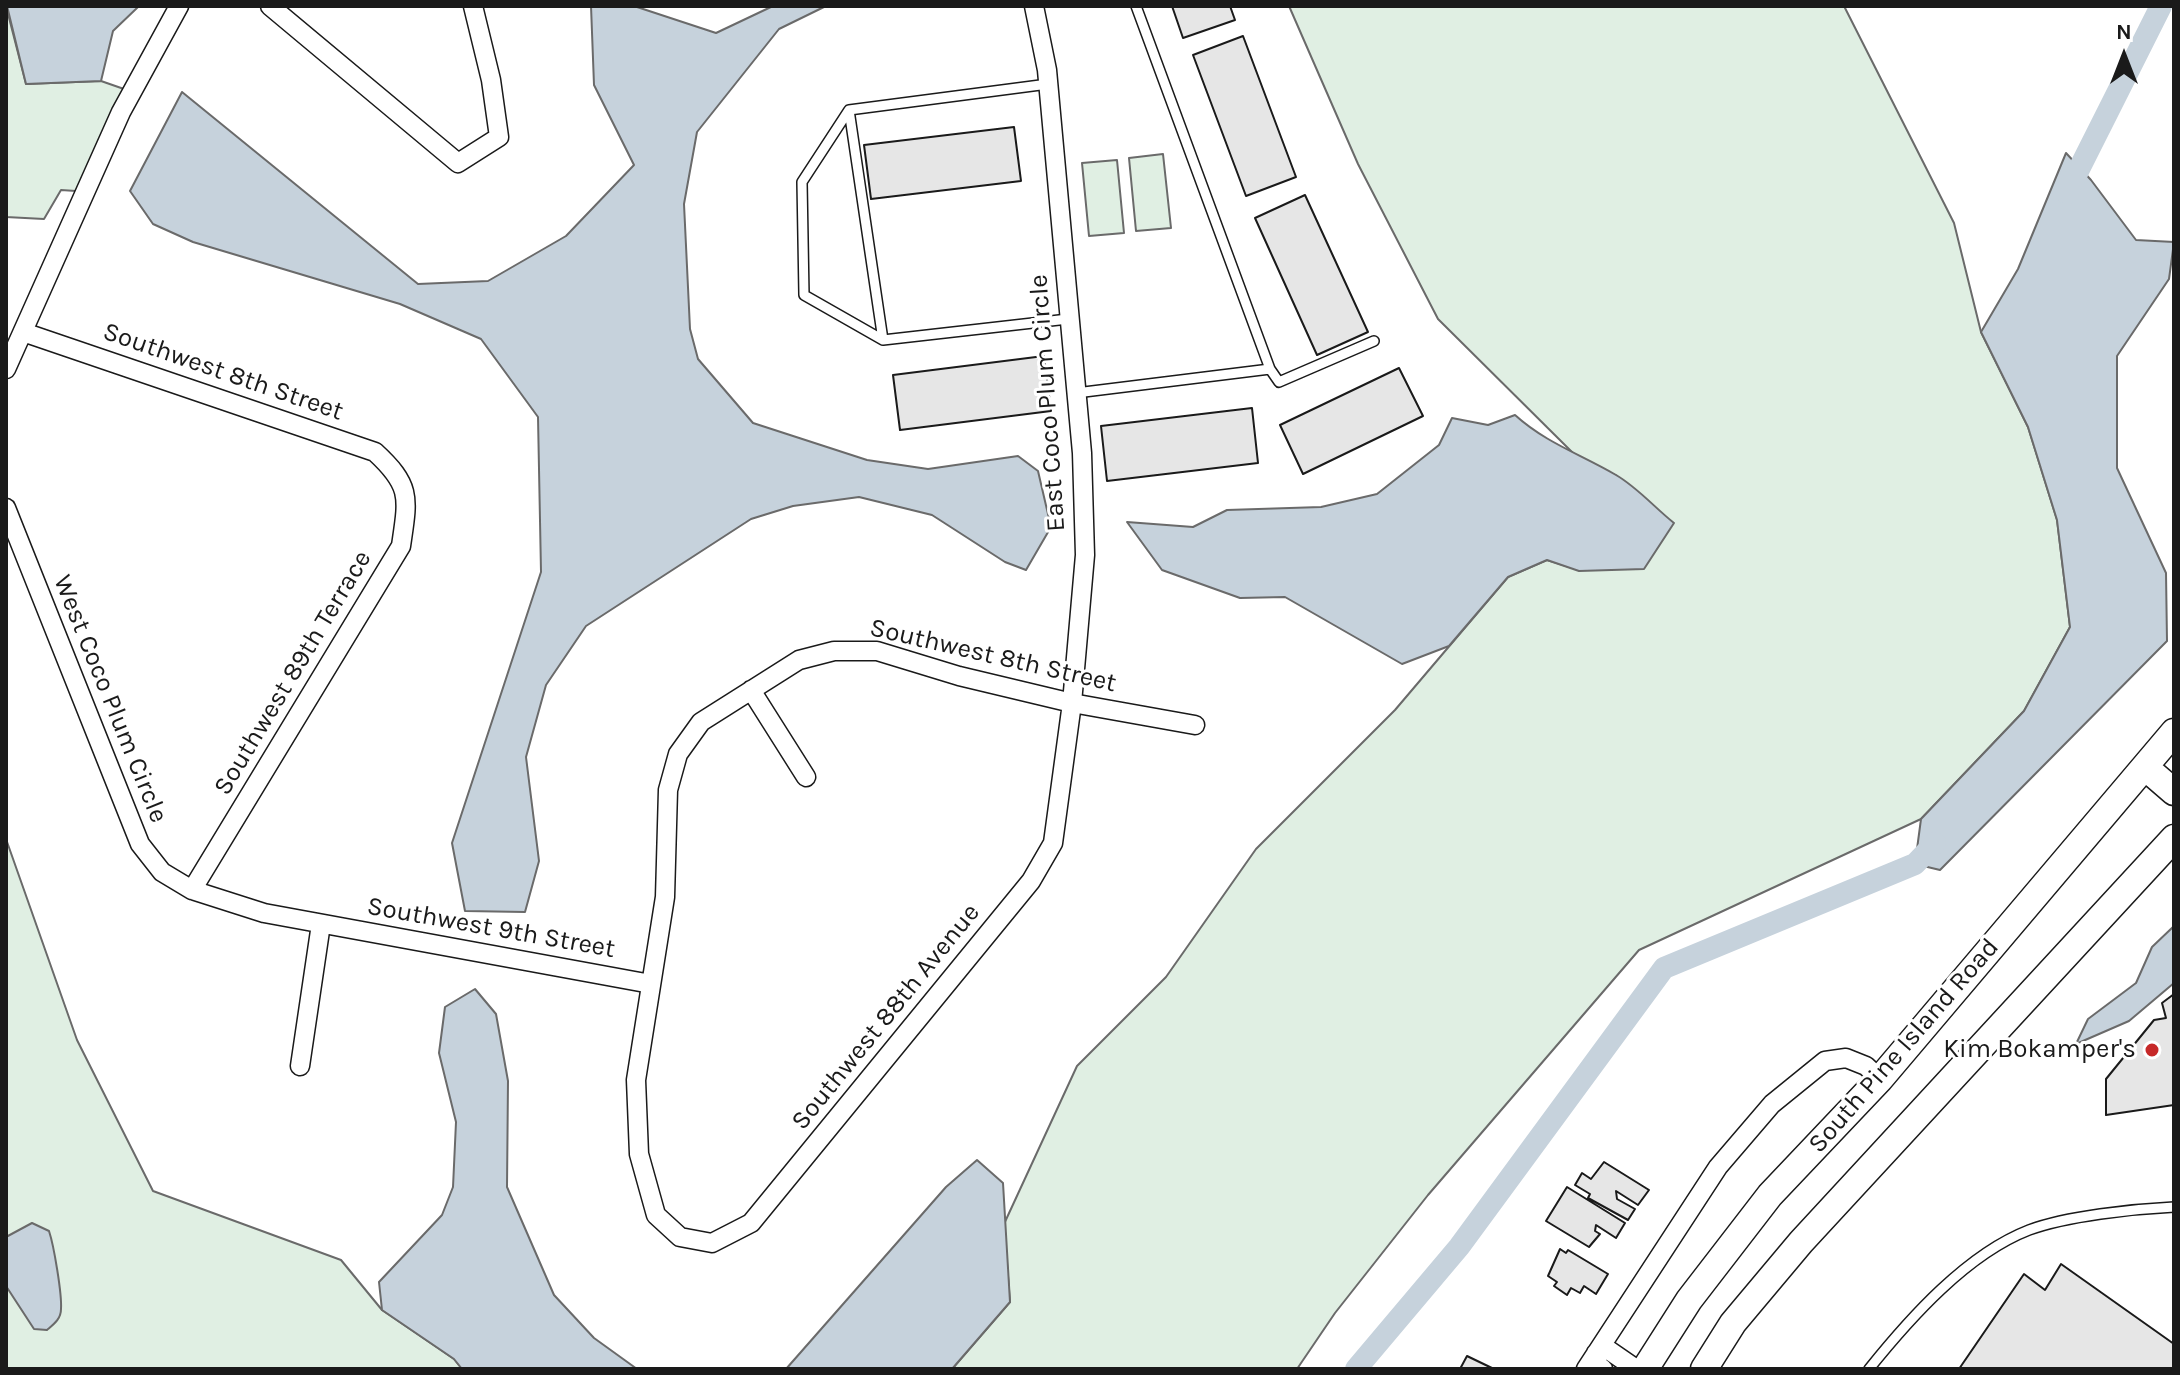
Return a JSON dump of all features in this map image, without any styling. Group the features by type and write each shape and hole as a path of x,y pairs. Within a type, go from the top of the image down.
{"main road":[{"name":"South Pine Island Road","path":"1645,1369 1689,1300 1770,1195 1880,1079 2172,737"},
{"path":"2145,767 2174,792"},
{"name":"South Pine Island Road","path":"1704,1369 1733,1323 1801,1242 2174,838"}],"street":[{"path":"6,369 121,112 179,6"},
{"path":"270,6 458,163 499,137 491,80 473,6"},
{"name":"East Coco Plum Circle","path":"1034,6 1048,84 1076,393 1085,555 1072,703 1059,796"},
{"name":"Southwest 8th Street","path":"23,332 375,452 399,474"},
{"name":"Southwest 89th Terrace","path":"192,890 401,546 407,503 399,474"},
{"name":"West Coco Plum Circle","path":"6,508 140,844 162,872 192,890 264,913 321,924"},
{"name":"Southwest 8th Street","path":"651,984 665,897 668,790 678,754 701,722 799,660 834,651 877,651 959,676 1072,703 1195,725"},
{"path":"751,690 806,777"},
{"name":"Southwest 88th Avenue","path":"651,984 636,1080 639,1154 656,1215 680,1237 712,1243 751,1223 1031,881 1053,843 1059,796"},
{"path":"300,1066 321,924"},
{"name":"Southwest 9th Street","path":"321,924 651,984"},
{"path":"1595,1364 1718,1167 1772,1104 1825,1061 1846,1058 1866,1066 1880,1079"},
{"path":"1595,1364 1607,1349 1636,1369"}],"lane":[{"path":"1136,6 1270,369 1279,382 1374,341"},
{"path":"1048,84 849,110 802,182 804,295 883,340 1068,319"},
{"path":"849,110 883,340"},
{"path":"1076,393 1270,369"},
{"path":"1869,1369 1912,1318 1970,1266 2029,1230 2141,1209 2174,1207"}],"green space":[{"path":"6,6 26,84 101,81 124,89 76,191 61,190 44,219 6,217"},
{"path":"1289,6 1844,6 1954,223 1981,332 2028,427 2057,520 2070,627 2024,711 1921,819 1639,950 1428,1195 1335,1313 1297,1369 952,1369 1010,1302 1004,1224 1077,1066 1166,977 1256,849 1395,710 1508,577 1547,560 1579,570 1617,476 1578,458 1438,319 1358,164"},
{"path":"1163,154 1171,228 1136,231 1129,158"},
{"path":"1117,160 1124,233 1089,236 1082,163"},
{"path":"6,839 77,1040 153,1191 341,1260 382,1310 454,1359 462,1369 6,1369"}],"shaded area":[{"path":"7,6 138,7 113,31 101,81 26,84"},
{"path":"591,6 634,6 716,33 773,6 826,6 779,29 697,132 684,204 690,329 698,359 753,423 867,460 928,469 1018,456 1038,471 1051,527 1026,570 1005,562 932,515 859,497 793,506 751,519 586,626 546,685 526,757 539,861 525,912 465,911 452,843 541,572 538,417 481,339 400,304 193,242 153,224 130,191 182,92 418,284 488,281 566,236 634,165 594,85"},
{"path":"2066,153 2091,180 2136,240 2174,242 2169,279 2117,356 2117,468 2166,573 2167,641 1940,870 1915,864 1921,819 2024,711 2070,627 2057,520 2028,427 1981,332 2018,269"},
{"path":"1515,415 1551,441 1624,480 1674,523 1644,569 1579,571 1547,560 1508,577 1449,646 1402,664 1285,597 1240,598 1162,570 1127,522 1193,527 1227,510 1321,507 1377,494 1439,445 1452,418 1488,425"},
{"path":"2174,926 2174,983 2129,1021 2076,1044 2088,1019 2136,983 2152,947"},
{"path":"475,989 496,1014 508,1081 507,1187 554,1295 594,1338 637,1369 462,1369 454,1359 382,1310 379,1282 442,1215 453,1187 456,1122 439,1053 445,1007"},
{"path":"977,1160 1003,1183 1010,1302 952,1369 786,1369 946,1187"},
{"path":"32,1223 49,1231 59,1282 61,1313 47,1330 34,1329 6,1286 6,1237"}],"building":[{"path":"1172,6 1230,6 1235,20 1183,38"},
{"path":"1243,36 1296,177 1246,196 1193,55"},
{"path":"1014,127 1021,181 871,199 864,145"},
{"path":"1305,195 1368,332 1317,355 1255,218"},
{"path":"1044,356 1051,411 900,430 893,375"},
{"path":"1399,368 1423,416 1303,474 1280,425"},
{"path":"1252,408 1258,463 1107,481 1101,426"},
{"name":"Kim Bokamper's","path":"2174,994 2174,1105 2106,1115 2106,1079 2154,1020 2166,1018 2162,1003"},
{"path":"1604,1162 1649,1190 1638,1205 1616,1191 1617,1199 1635,1209 1628,1220 1588,1198 1590,1194 1575,1185 1582,1173 1591,1179"},
{"path":"1567,1187 1625,1223 1616,1238 1596,1225 1595,1231 1600,1234 1589,1247 1546,1221"},
{"path":"1560,1249 1566,1253 1568,1250 1608,1274 1596,1294 1584,1286 1580,1293 1571,1288 1567,1295 1554,1286 1557,1282 1548,1276"},
{"path":"2061,1264 2174,1344 2174,1369 1959,1369 2024,1274 2045,1290"},
{"path":"1467,1356 1494,1369 1460,1369"}],"waterway":[{"path":"2067,193 2161,6"},
{"path":"1356,1369 1459,1247 1664,968 1915,864 1935,843"}],"place":[{"name":"Kim Bokamper's","path":"2152,1050"}]}
